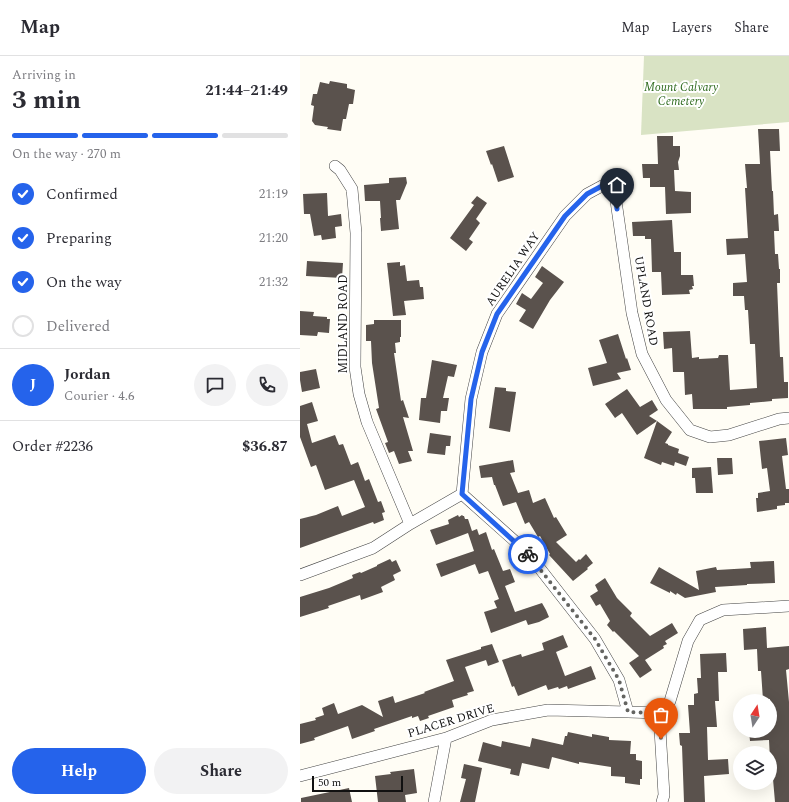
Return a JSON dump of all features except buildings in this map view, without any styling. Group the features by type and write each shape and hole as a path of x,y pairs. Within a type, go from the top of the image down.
{"street":[{"name":"MIDLAND ROAD","path":"335,166 340,170 352,189 356,225 355,368 359,394 367,422 410,524"},
{"name":"UPLAND ROAD","path":"613,180 632,314 642,354 666,400 690,430 710,437 729,435 779,419 789,418"},
{"name":"AURELIA WAY","path":"462,494 471,399 482,352 497,314 565,216 587,194 613,180"},
{"path":"300,575 373,548 410,524 462,494 527,552 595,639 619,680 628,712"},
{"path":"662,802 664,795 659,713 670,701 688,641 700,620 723,610 789,606"},
{"name":"PLACER DRIVE","path":"300,776 446,738 492,720 548,710 659,713"},
{"path":"434,802 446,738"}],"green space":[{"name":"Mount Calvary Cemetery","path":"644,56 789,56 789,122 641,135"}],"way so far":[{"path":"528,554 595,639 619,680 628,712 659,713 661,739"}],"route":[{"path":"528,554 462,494 471,399 482,352 497,314 565,216 587,194 613,180 617,209"}]}
